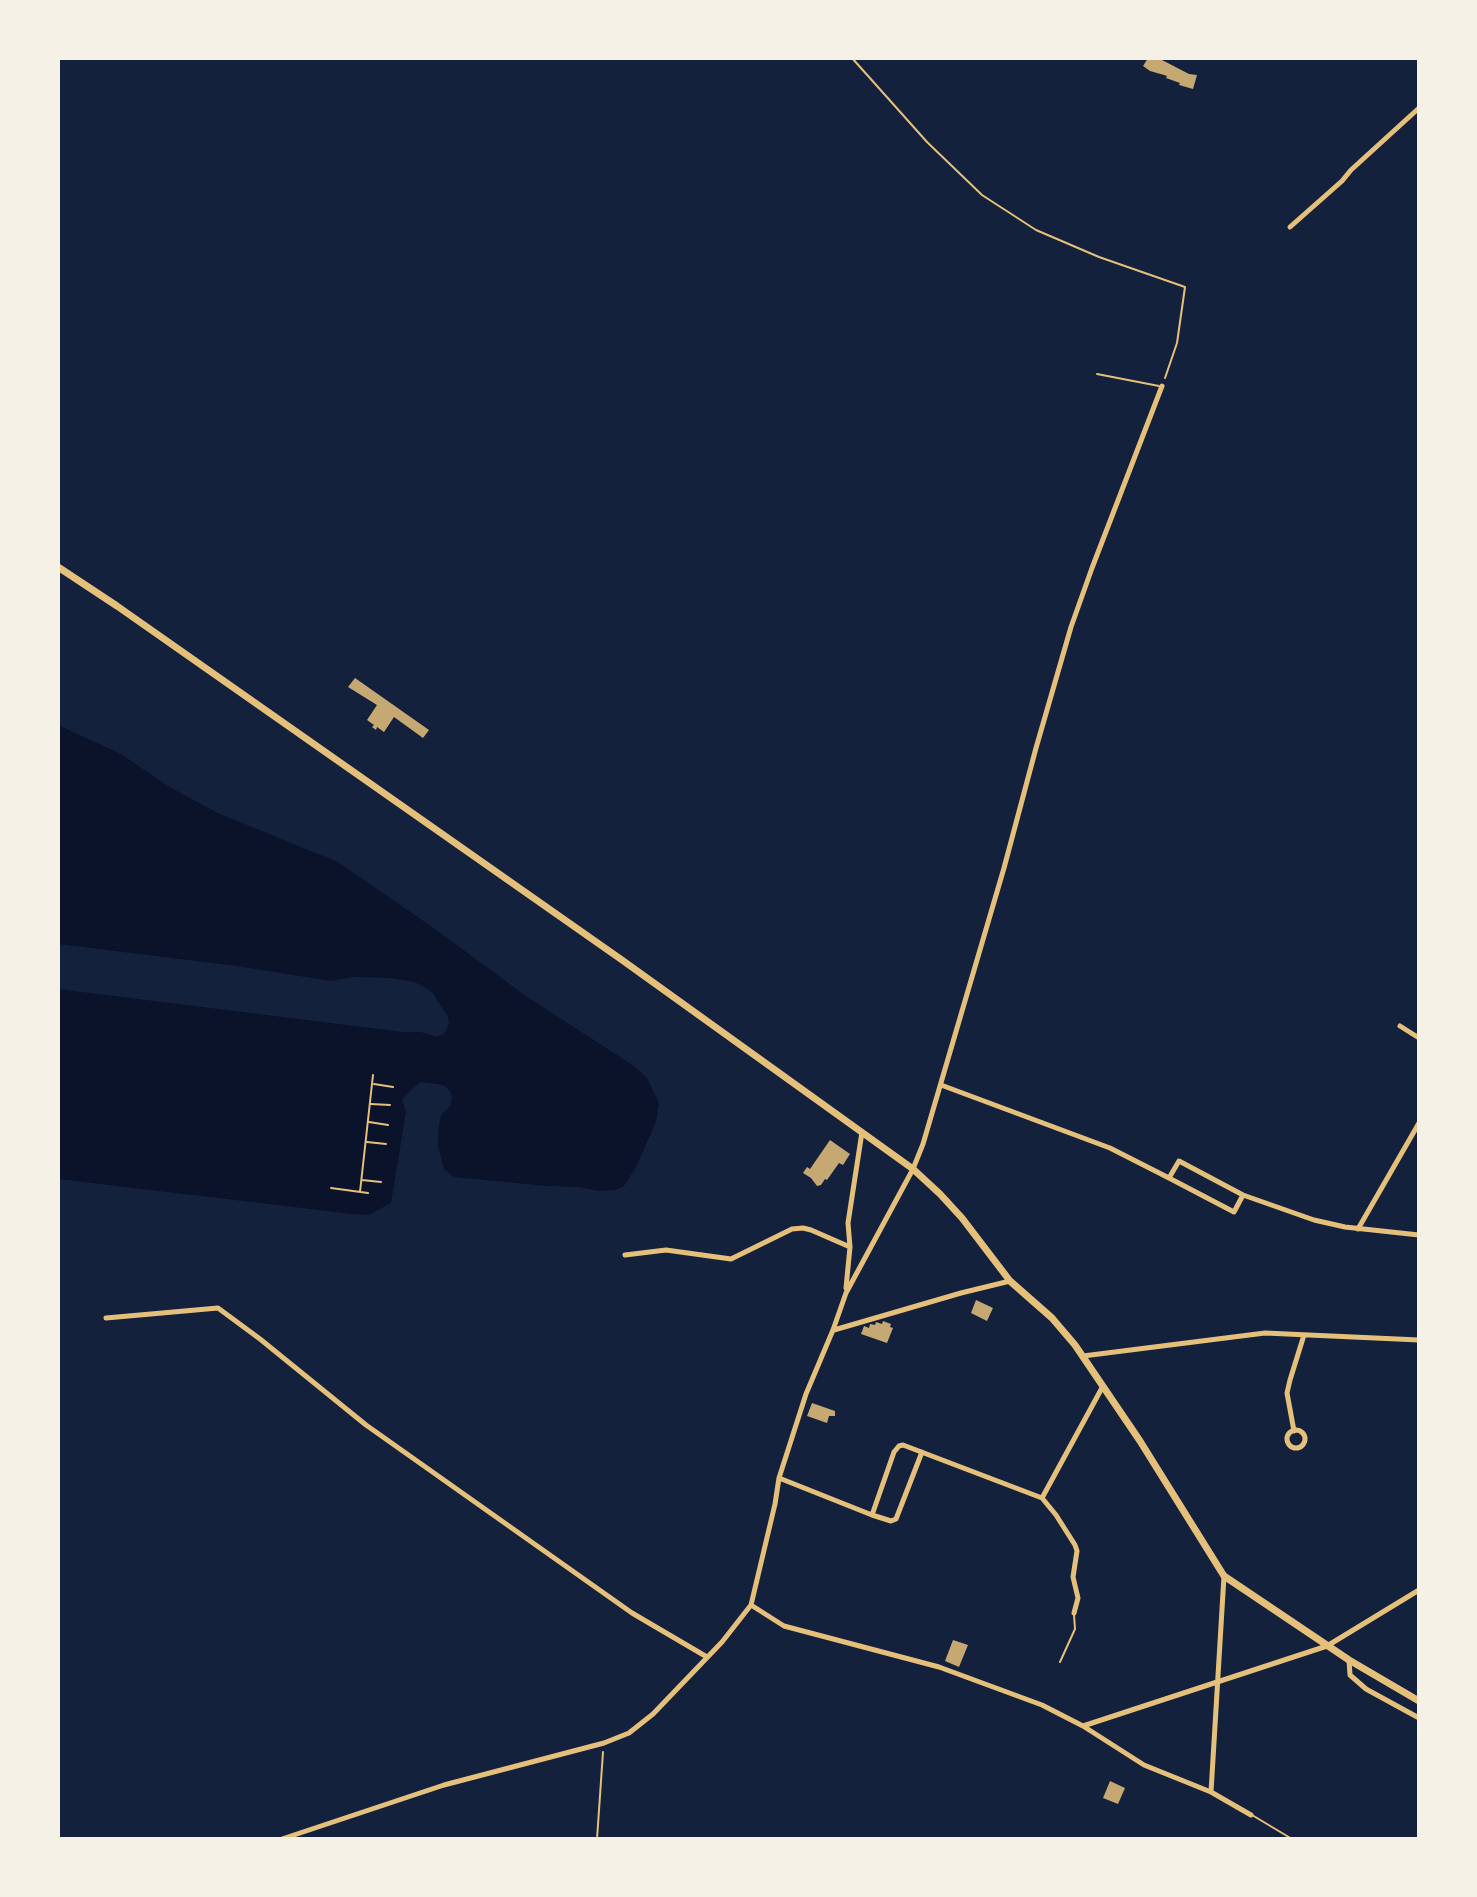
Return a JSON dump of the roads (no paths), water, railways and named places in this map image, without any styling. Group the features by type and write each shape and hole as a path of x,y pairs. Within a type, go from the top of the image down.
{"main road":[{"path":"58,567 596,942 913,1169 962,1218 1010,1281 1052,1318 1083,1356 1224,1576 1327,1646 1419,1701"}],"street":[{"path":"1290,227 1419,108"},
{"path":"282,1839 444,1785 604,1743 629,1733 640,1726 722,1642 751,1605 779,1478 806,1394 846,1293 913,1169 941,1085 1071,627 1162,386"},
{"path":"1400,1026 1419,1038"},
{"path":"941,1085 1110,1148 1234,1212 1243,1195"},
{"path":"1358,1229 1419,1123"},
{"path":"846,1293 850,1247 848,1223 862,1132"},
{"path":"1169,1178 1179,1161 1243,1195 1314,1220 1358,1229 1419,1235"},
{"path":"625,1255 666,1250 731,1259 792,1229 803,1228 850,1247"},
{"path":"833,1330 1010,1281"},
{"path":"106,1318 218,1308 375,1431 632,1613 707,1657"},
{"path":"1083,1356 1265,1333 1419,1340"},
{"path":"1294,1431 1287,1393 1304,1335"},
{"path":"1042,1498 1103,1386"},
{"path":"872,1515 894,1452 903,1445 1042,1498 1077,1551 1073,1577 1078,1598 1074,1613"},
{"path":"779,1478 891,1521 896,1519 922,1452"},
{"path":"1211,1792 1224,1576"},
{"path":"1083,1726 1327,1646 1419,1590"},
{"path":"751,1605 784,1626 939,1667 1042,1705 1083,1726 1144,1765 1211,1792 1251,1815"},
{"path":"1349,1660 1350,1675 1366,1689 1419,1718"}],"lane":[{"path":"1097,374 1162,386"},
{"path":"1060,1662 1075,1629 1074,1613"},
{"path":"1251,1815 1292,1839"}],"water":[{"path":"58,725 121,754 171,788 220,814 338,862 526,996 634,1066 647,1078 659,1103 656,1122 624,1186 598,1191 454,1177 444,1169 438,1146 441,1115 450,1106 450,1091 443,1085 420,1082 402,1100 406,1112 391,1203 369,1215 58,1179 58,989 421,1032 437,1037 444,1034 449,1024 448,1017 432,992 415,982 354,977 331,981 58,944"}]}
